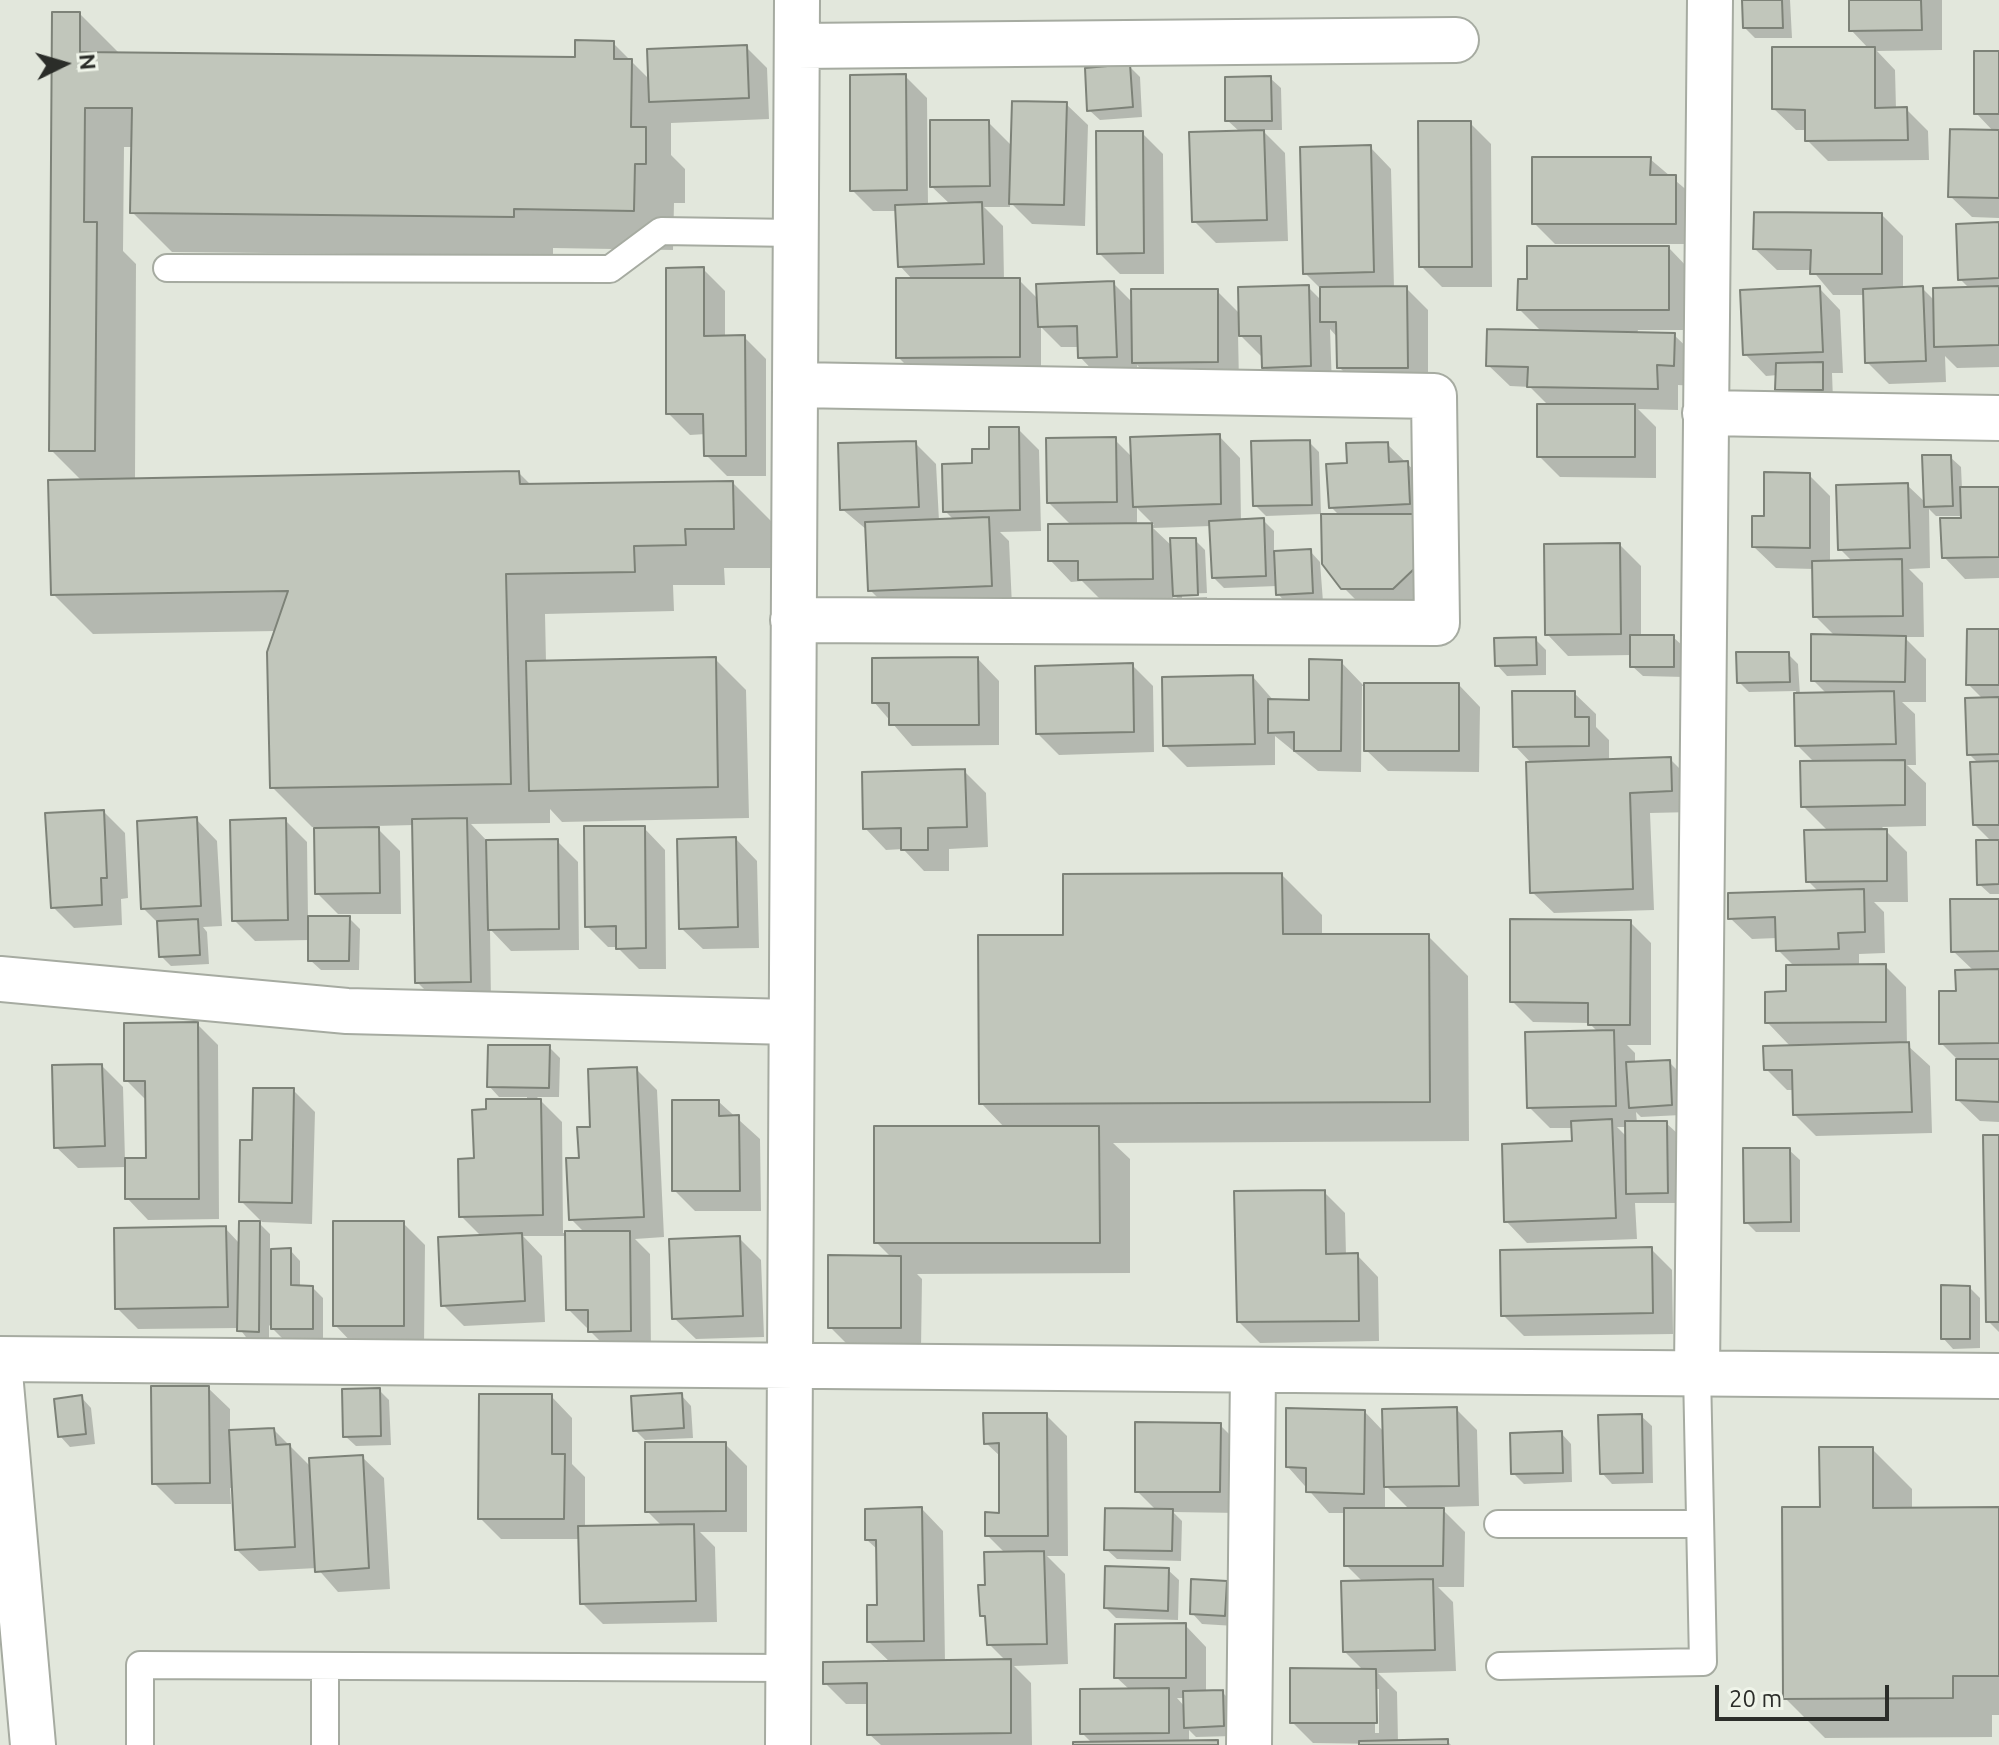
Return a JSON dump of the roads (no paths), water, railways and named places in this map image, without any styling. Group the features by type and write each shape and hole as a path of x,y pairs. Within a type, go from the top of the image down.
{"street":[{"path":"788,1745 797,0"},
{"path":"1697,1372 1710,0"},
{"path":"797,46 1456,40"},
{"path":"793,620 1437,623 1434,396 795,385"},
{"path":"1705,413 1999,418"},
{"path":"0,979 347,1011 791,1022"},
{"path":"0,1359 1999,1376"},
{"path":"1249,1745 1253,1372"},
{"path":"0,1373 33,1745"}],"lane":[{"path":"167,268 610,269 661,231 795,233"},
{"path":"1500,1666 1703,1662 1697,1372"},
{"path":"1498,1524 1700,1524"},
{"path":"140,1745 140,1665 789,1668"},
{"path":"325,1666 325,1745"}]}
